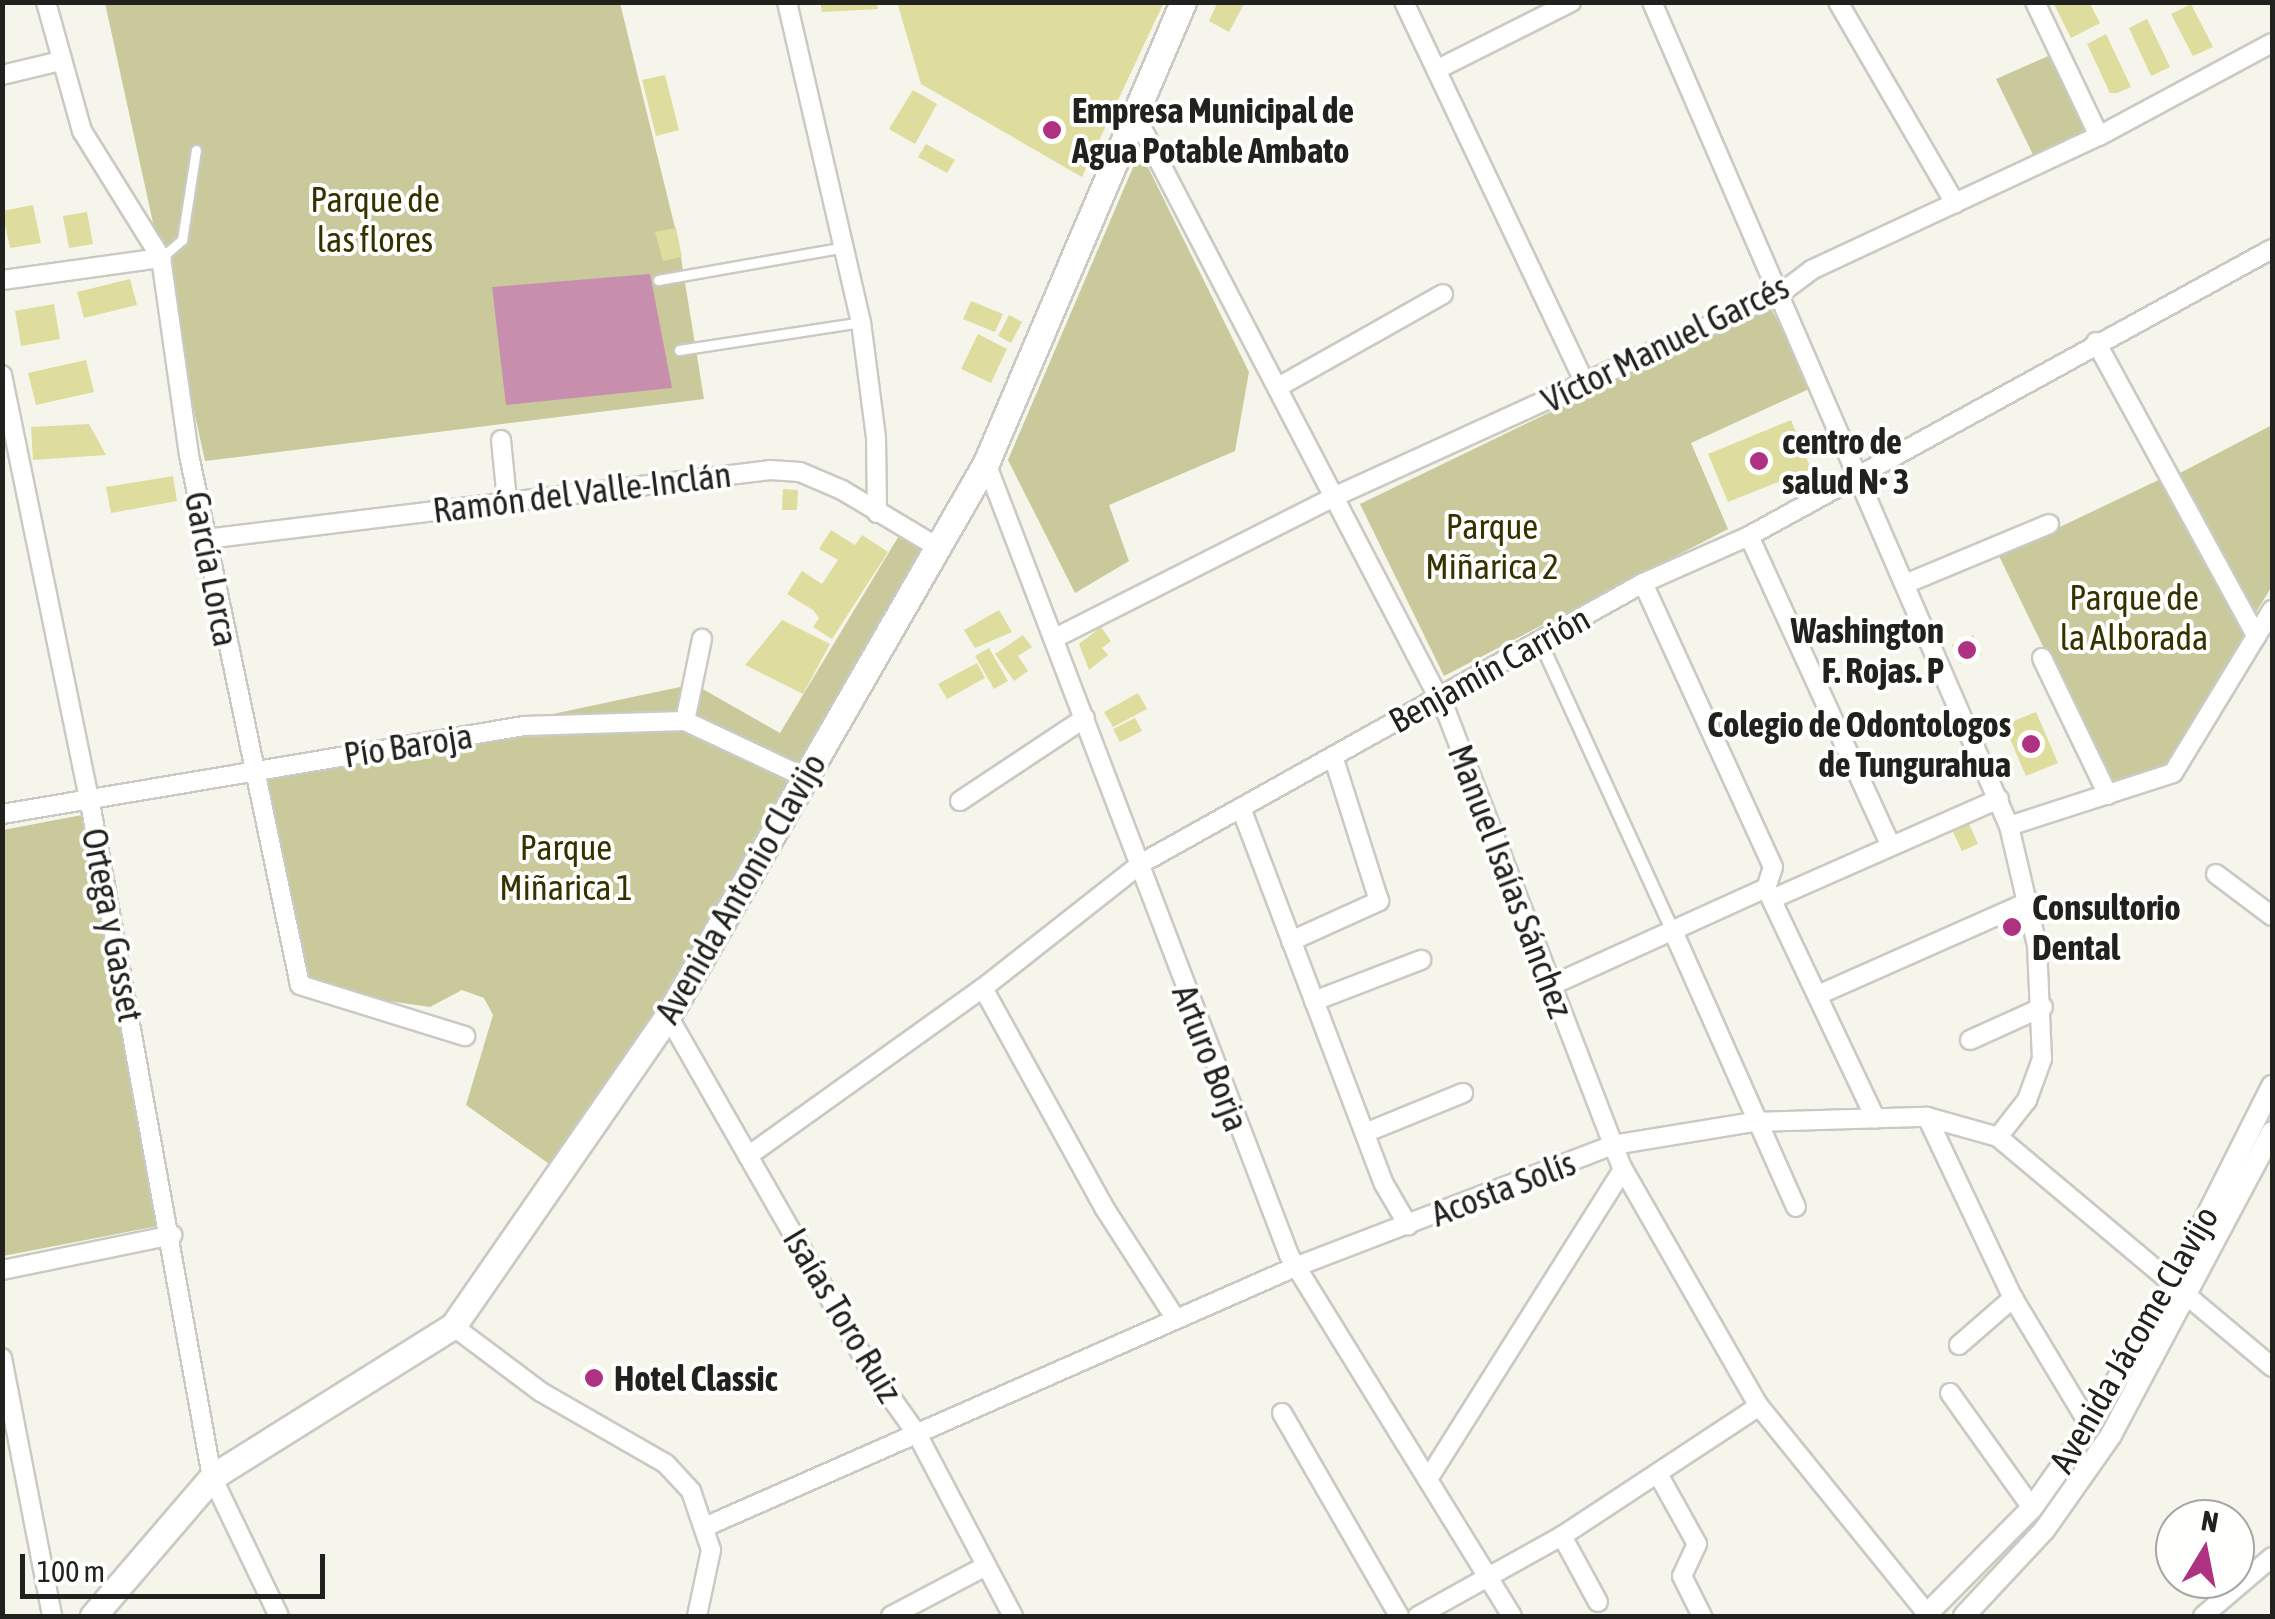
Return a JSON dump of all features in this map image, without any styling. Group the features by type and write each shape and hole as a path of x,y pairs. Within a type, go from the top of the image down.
{"main road":[{"name":"Avenida Antonio Clavijo","path":"93,1616 115,1606 212,1477 452,1326 668,1016 986,463 1182,2"}],"street":[{"name":"García Lorca","path":"46,2 82,131 161,258 206,539 300,985 465,1036"},
{"path":"788,2 848,246 876,438 877,512"},
{"path":"1404,2 1440,68 1585,384"},
{"path":"1440,68 1571,2"},
{"path":"1652,2 1781,293 2008,826 2030,901 2043,1007 2037,1080 1998,1137"},
{"path":"1838,2 1955,203"},
{"path":"2035,2 2099,136"},
{"name":"Víctor Manuel Garcés","path":"1055,638 1338,495 1781,293 1812,270 2099,136 2272,43"},
{"path":"2,75 60,62"},
{"name":"Manuel Isaías Sánchez","path":"1136,117 1338,495 1439,699 1622,1169 1759,1406 1927,1616"},
{"name":"Benjamín Carrión","path":"748,1156 983,988 1141,864 1643,583 1750,536 2096,342 2272,249"},
{"path":"2,280 161,258"},
{"path":"1280,386 1443,294"},
{"path":"2096,342 2256,636"},
{"name":"Ortega y Gasset","path":"2,375 89,797 172,1235 212,1477 278,1616"},
{"path":"501,440 507,500"},
{"name":"Arturo Borja","path":"986,463 1141,864 1218,1080 1295,1267 1512,1616"},
{"name":"Ramón del Valle-Inclán","path":"206,539 770,470 800,472 939,548"},
{"path":"1905,584 2048,524"},
{"path":"1750,536 1890,844"},
{"path":"1643,583 1773,867 1769,894 1875,1118"},
{"path":"2008,826 2173,773 2272,610"},
{"path":"685,721 702,638"},
{"path":"1540,641 1673,930 1754,1122 1796,1207"},
{"path":"2042,658 2108,794"},
{"path":"960,801 1085,718"},
{"name":"Pío Baroja","path":"2,814 524,726 685,721 804,777"},
{"path":"1291,941 1379,901 1332,756"},
{"path":"1550,986 1673,930 1999,799"},
{"path":"1241,808 1365,1133 1408,1224"},
{"path":"2216,874 2272,916"},
{"path":"1818,994 2030,901"},
{"path":"1314,1001 1420,960"},
{"path":"983,988 1105,1209 1174,1316"},
{"path":"1970,1040 2043,1007"},
{"name":"Isaías Toro Ruiz","path":"668,1016 867,1364 917,1434 984,1568 1013,1616"},
{"name":"Avenida Jácome Clavijo","path":"1964,1616 2079,1484 2178,1289 2272,1086"},
{"path":"1365,1133 1463,1093"},
{"path":"1927,1118 2013,1298 2090,1426"},
{"name":"Acosta Solís","path":"707,1526 1174,1316 1295,1267 1613,1145 1754,1122 1927,1118 1998,1137 2272,1367"},
{"name":"Avenida Jácome Clavijo","path":"1927,1616 2032,1508 2178,1289 2272,1132"},
{"path":"1428,1479 1622,1169"},
{"path":"2,1270 172,1235"},
{"path":"1959,1345 2013,1298"},
{"path":"452,1326 541,1392 666,1464 691,1492 707,1526 709,1570 697,1616"},
{"path":"2,1358 52,1616"},
{"path":"1950,1393 2032,1508"},
{"path":"1418,1616 1562,1536 1759,1406"},
{"path":"1282,1413 1400,1616"},
{"path":"1658,1474 1698,1544 1682,1576 1702,1616"},
{"path":"1562,1536 1598,1602"},
{"path":"2203,1616 2272,1557"},
{"path":"891,1616 984,1568"}],"lane":[{"path":"161,258 182,240 196,150"},
{"path":"658,280 848,246"},
{"path":"680,350 861,322"}],"green space":[{"name":"Parque de las flores","path":"105,3 620,3 678,240 704,399 205,461"},
{"path":"2055,53 2097,135 2037,163 1996,79"},
{"path":"1140,151 1249,372 1235,451 1109,505 1129,561 1075,593 1008,460"},
{"name":"Parque Miñarica 2","path":"1770,306 1811,388 1691,443 1728,529 1444,676 1360,504"},
{"path":"2272,425 2272,586 2255,614 2180,473"},
{"name":"Parque de la Alborada","path":"2169,475 2248,634 2166,766 2111,786 1999,556"},
{"name":"Parque Miñarica 1","path":"900,534 930,551 750,867 555,1168 466,1105 493,1015 484,998 462,990 430,1007 305,989 262,776 694,684 780,733"},
{"path":"82,815 158,1226 3,1256 3,830"}],"shaded area":[{"path":"650,274 672,388 506,405 492,287"}],"building":[{"path":"820,2 877,2 878,9 822,12"},
{"name":"Empresa Municipal de Agua Potable Ambato","path":"897,2 1164,2 1082,177 921,84"},
{"path":"1218,2 1245,2 1229,32 1209,21"},
{"path":"2053,2 2089,2 2100,23 2071,38"},
{"path":"2191,4 2213,47 2193,56 2171,14"},
{"path":"2147,19 2170,67 2151,76 2129,28"},
{"path":"2106,34 2131,87 2117,93 2110,93 2087,44"},
{"path":"665,75 679,130 656,136 642,80"},
{"path":"913,90 937,104 915,144 889,129"},
{"path":"1212,97 1220,111 1210,122 1200,103"},
{"path":"926,144 955,160 947,173 918,157"},
{"path":"33,205 41,243 10,248 2,211"},
{"path":"87,212 93,244 69,248 63,216"},
{"path":"676,228 682,257 663,261 655,232"},
{"path":"130,279 137,305 84,318 77,292"},
{"path":"971,301 1003,314 995,332 963,319"},
{"path":"54,304 60,339 21,346 15,311"},
{"path":"1009,315 1022,322 1011,343 998,336"},
{"path":"978,334 1007,349 991,383 961,369"},
{"path":"86,360 94,392 36,405 28,373"},
{"name":"centro de salud N• 3","path":"1791,420 1811,469 1728,502 1708,454"},
{"path":"89,424 106,455 33,460 31,427"},
{"path":"173,476 177,501 111,513 106,487"},
{"path":"783,489 798,490 797,510 782,510"},
{"path":"831,530 855,545 862,535 888,552 832,639 813,627 819,618 813,610 787,594 802,571 822,584 838,560 819,549"},
{"path":"999,610 1012,632 975,648 964,630"},
{"path":"782,620 830,644 803,694 745,665"},
{"path":"1101,627 1111,641 1102,648 1108,655 1089,670 1079,644"},
{"path":"1023,635 1032,647 1018,656 1028,671 1014,681 995,654"},
{"name":"Washington F. Rojas. P","path":"1973,635 1982,654 1960,664 1952,645"},
{"path":"989,648 1008,681 994,689 975,656"},
{"path":"977,663 985,678 947,699 938,684"},
{"path":"1138,693 1147,709 1113,727 1104,712"},
{"name":"Colegio de Odontologos de Tungurahua","path":"2036,712 2058,763 2026,776 2004,725"},
{"path":"1135,718 1142,731 1120,742 1113,729"},
{"path":"1967,819 1978,844 1962,851 1950,826"}],"place":[{"name":"Empresa Municipal de Agua Potable Ambato","path":"1052,130"},
{"name":"centro de salud N• 3","path":"1759,461"},
{"name":"Washington F. Rojas. P","path":"1967,650"},
{"name":"Colegio de Odontologos de Tungurahua","path":"2031,744"},
{"name":"Consultorio Dental","path":"2012,927"},
{"name":"Hotel Classic","path":"594,1378"}]}
